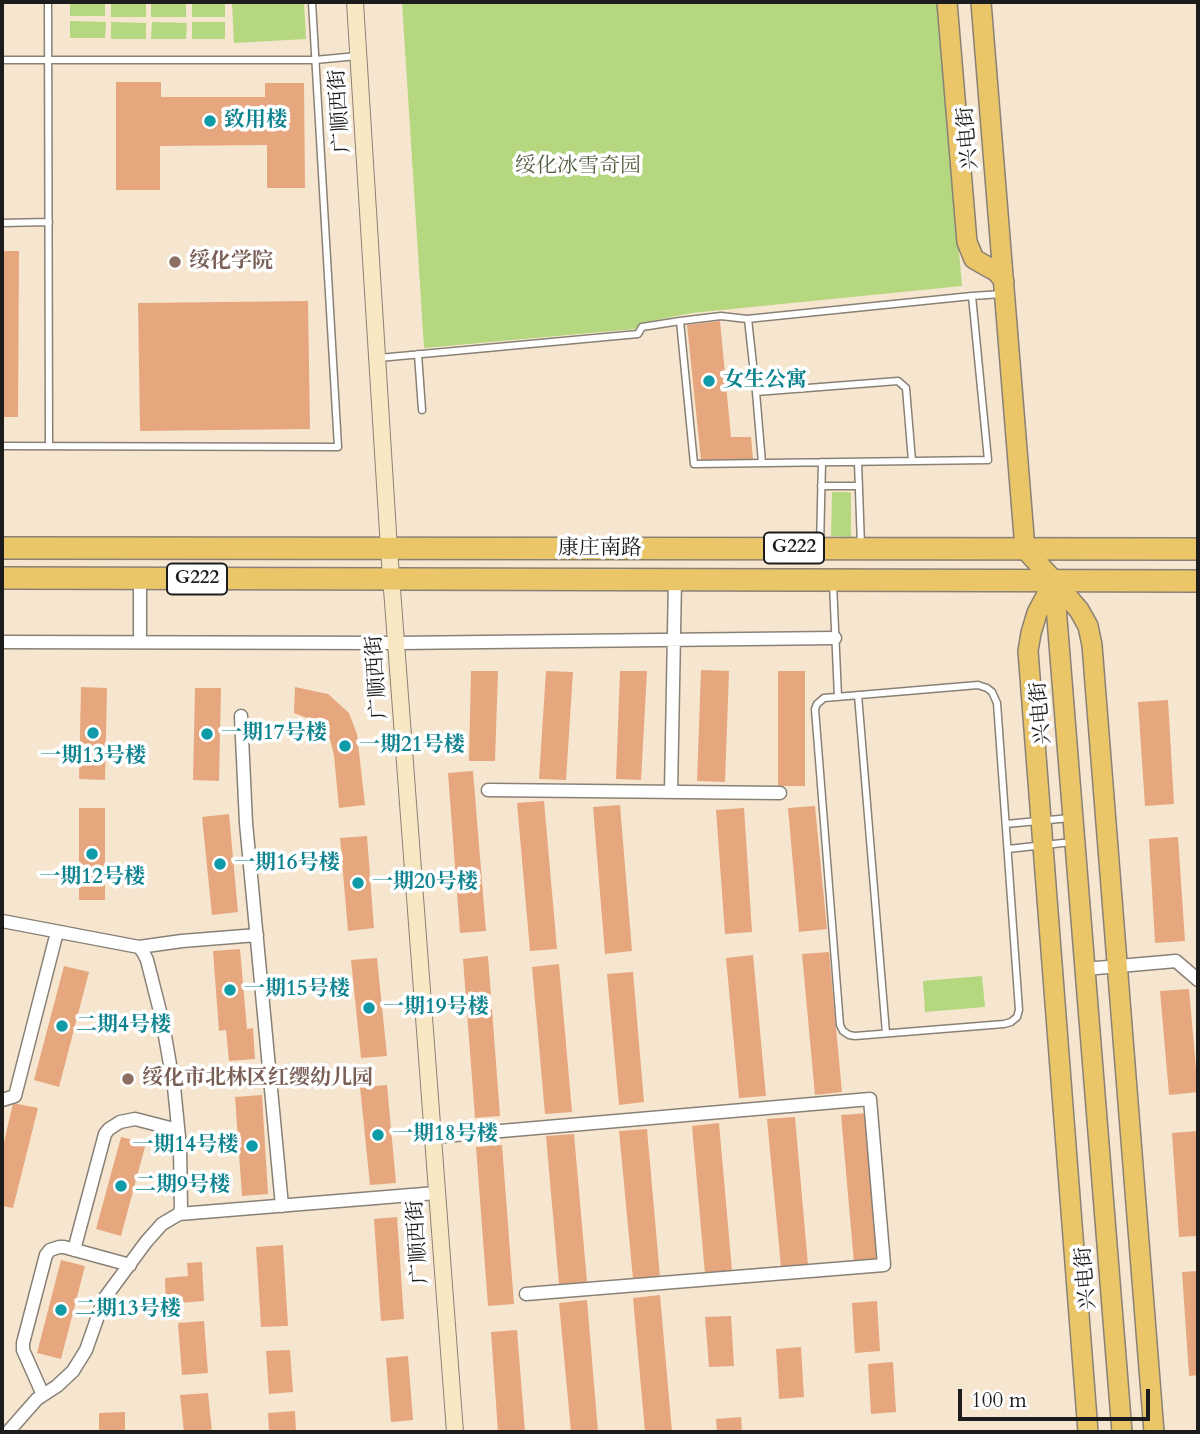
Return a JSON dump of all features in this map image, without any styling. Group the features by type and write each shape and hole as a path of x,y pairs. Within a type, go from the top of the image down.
{"highway":[{"name":"康庄南路","path":"2,548 1198,549"},
{"name":"康庄南路","path":"2,578 1198,580"}],"main road":[{"name":"广顺西街","path":"355,2 389,549 454,1432"},
{"path":"947,2 967,242 974,259 997,272 1004,287"},
{"name":"兴电街","path":"981,2 1025,549"},
{"path":"1025,549 1079,611 1088,626 1092,645 1154,1432"},
{"path":"1054,581 1037,612 1028,650 1088,1432"},
{"name":"兴电街","path":"1054,581 1122,1432"}],"street":[{"path":"140,642 141,578"},
{"path":"671,792 675,580"},
{"path":"2,642 397,643 835,638"},
{"path":"241,716 246,823 282,1206"},
{"path":"488,790 780,793"},
{"path":"2,921 139,947 257,935"},
{"path":"2,1100 15,1096 57,932"},
{"path":"139,947 147,960 162,1019 174,1087 178,1130 179,1214"},
{"path":"1085,969 1176,961 1198,980"},
{"path":"432,1137 870,1099 884,1265 526,1294"},
{"path":"74,1250 108,1129 120,1122 135,1119 178,1130"},
{"path":"8,1432 26,1410 73,1371 86,1350 104,1299 146,1242 162,1224 179,1214 436,1193"},
{"path":"43,1395 23,1350 23,1343 46,1255 50,1250 59,1247 130,1265"}],"lane":[{"path":"48,2 50,445"},
{"path":"2,446 338,447 312,2"},
{"path":"2,60 315,60 358,56"},
{"path":"2,223 49,222"},
{"path":"377,358 638,334 642,327 680,321 721,316 748,319 972,296 1004,287"},
{"path":"680,321 694,464 988,460 972,296"},
{"path":"748,319 762,463"},
{"path":"418,354 422,410"},
{"path":"756,392 898,381 906,388 912,461"},
{"path":"858,462 861,548"},
{"path":"820,548 822,463"},
{"path":"821,486 859,486"},
{"path":"833,580 838,697"},
{"path":"978,685 992,692 997,703 1019,1010 1011,1023 849,1035 840,1025 815,709 824,698 858,695 978,685"},
{"path":"858,695 886,1033"},
{"path":"1006,824 1073,818"},
{"path":"1008,849 1075,842"}],"green space":[{"path":"70,2 105,2 105,16 70,16"},
{"path":"111,2 146,2 146,17 111,17"},
{"path":"151,2 186,2 186,17 151,17"},
{"path":"192,2 225,2 225,17 192,17"},
{"path":"232,2 304,2 306,39 234,43"},
{"name":"绥化冰雪奇园","path":"402,2 937,2 962,286 692,313 641,323 635,329 424,348"},
{"path":"70,21 106,22 105,38 70,38"},
{"path":"111,22 146,23 146,39 111,39"},
{"path":"152,22 187,23 186,39 151,39"},
{"path":"192,22 225,22 225,39 192,39"},
{"path":"832,492 851,493 851,537 831,536"},
{"path":"982,976 985,1007 925,1012 923,981"}],"building":[{"name":"致用楼","path":"116,82 161,82 161,97 265,97 265,83 304,83 305,188 267,188 267,145 160,146 160,190 116,190"},
{"path":"2,251 19,251 18,417 2,417"},
{"path":"308,301 310,429 140,431 138,303"},
{"name":"女生公寓","path":"720,321 731,437 751,437 753,459 701,460 687,325"},
{"path":"701,670 729,671 725,782 697,781"},
{"path":"471,671 498,671 495,761 469,761"},
{"path":"546,671 573,672 566,780 539,779"},
{"path":"620,671 647,671 641,780 616,779"},
{"path":"778,671 805,671 805,786 778,786"},
{"name":"一期13号楼","path":"81,687 107,688 105,780 79,779"},
{"name":"一期21号楼","path":"295,687 328,694 349,713 357,734 365,805 339,808 334,756 329,735 312,720 294,713"},
{"name":"一期17号楼","path":"195,688 221,688 219,781 193,780"},
{"path":"1168,700 1174,804 1145,806 1138,702"},
{"path":"473,771 486,931 460,933 448,773"},
{"path":"544,801 557,949 530,951 517,803"},
{"path":"620,805 632,951 605,954 593,807"},
{"path":"815,806 827,929 799,932 788,808"},
{"name":"一期12号楼","path":"79,808 105,808 105,900 79,900"},
{"path":"744,808 752,932 725,934 716,810"},
{"name":"一期16号楼","path":"229,814 238,912 212,915 202,817"},
{"name":"一期20号楼","path":"367,836 374,928 348,931 340,838"},
{"path":"1178,837 1185,941 1155,943 1149,839"},
{"name":"一期15号楼","path":"240,949 247,1029 253,1028 255,1059 229,1061 226,1030 219,1031 213,951"},
{"path":"829,952 842,1092 815,1095 802,954"},
{"path":"753,955 766,1096 739,1098 726,958"},
{"path":"488,956 500,1116 475,1118 463,959"},
{"name":"一期19号楼","path":"377,958 387,1056 361,1058 351,960"},
{"path":"559,964 572,1112 545,1114 532,967"},
{"name":"二期4号楼","path":"64,966 89,972 59,1087 34,1080"},
{"path":"633,972 644,1102 619,1105 607,974"},
{"path":"1189,989 1198,1092 1169,1095 1160,991"},
{"name":"一期18号楼","path":"387,1085 396,1183 370,1185 360,1087"},
{"name":"一期14号楼","path":"262,1095 268,1194 242,1196 235,1097"},
{"path":"13,1103 38,1108 13,1208 2,1206 2,1151"},
{"path":"868,1113 881,1261 854,1263 841,1115"},
{"path":"795,1117 808,1265 781,1267 767,1119"},
{"path":"719,1123 732,1271 705,1274 692,1126"},
{"path":"647,1129 660,1277 633,1279 619,1131"},
{"path":"1198,1131 1198,1236 1179,1237 1172,1133"},
{"path":"574,1134 587,1282 559,1284 546,1136"},
{"name":"二期9号楼","path":"121,1137 146,1143 121,1236 96,1229"},
{"path":"502,1145 514,1304 488,1306 476,1147"},
{"path":"397,1217 404,1319 381,1321 374,1219"},
{"path":"283,1245 288,1326 261,1327 256,1247"},
{"name":"二期13号楼","path":"61,1260 85,1266 61,1359 37,1353"},
{"path":"202,1262 204,1301 166,1304 165,1278 188,1276 187,1263"},
{"path":"1198,1271 1198,1375 1189,1376 1182,1272"},
{"path":"660,1295 672,1432 645,1432 633,1298"},
{"path":"587,1300 598,1432 571,1432 559,1303"},
{"path":"877,1301 880,1351 855,1353 852,1303"},
{"path":"731,1316 734,1366 709,1367 705,1317"},
{"path":"204,1321 208,1373 182,1375 178,1323"},
{"path":"517,1330 525,1432 498,1432 491,1332"},
{"path":"801,1347 804,1397 779,1399 776,1349"},
{"path":"290,1350 293,1392 269,1394 266,1351"},
{"path":"408,1356 413,1420 391,1422 386,1358"},
{"path":"893,1362 896,1412 871,1414 868,1364"},
{"path":"208,1393 212,1432 184,1432 180,1395"},
{"path":"295,1411 296,1432 269,1432 268,1413"},
{"path":"125,1412 125,1432 99,1432 99,1413"},
{"path":"741,1417 742,1432 717,1432 716,1419"}],"place":[{"name":"致用楼","path":"210,121"},
{"name":"绥化学院","path":"175,262"},
{"name":"女生公寓","path":"709,381"},
{"name":"一期13号楼","path":"93,733"},
{"name":"一期17号楼","path":"207,734"},
{"name":"一期21号楼","path":"345,746"},
{"name":"一期12号楼","path":"92,854"},
{"name":"一期16号楼","path":"220,864"},
{"name":"一期20号楼","path":"358,883"},
{"name":"一期15号楼","path":"230,990"},
{"name":"一期19号楼","path":"369,1008"},
{"name":"二期4号楼","path":"62,1026"},
{"name":"绥化市北林区红缨幼儿园","path":"128,1079"},
{"name":"一期18号楼","path":"378,1135"},
{"name":"一期14号楼","path":"252,1146"},
{"name":"二期9号楼","path":"121,1186"},
{"name":"二期13号楼","path":"61,1310"}]}
